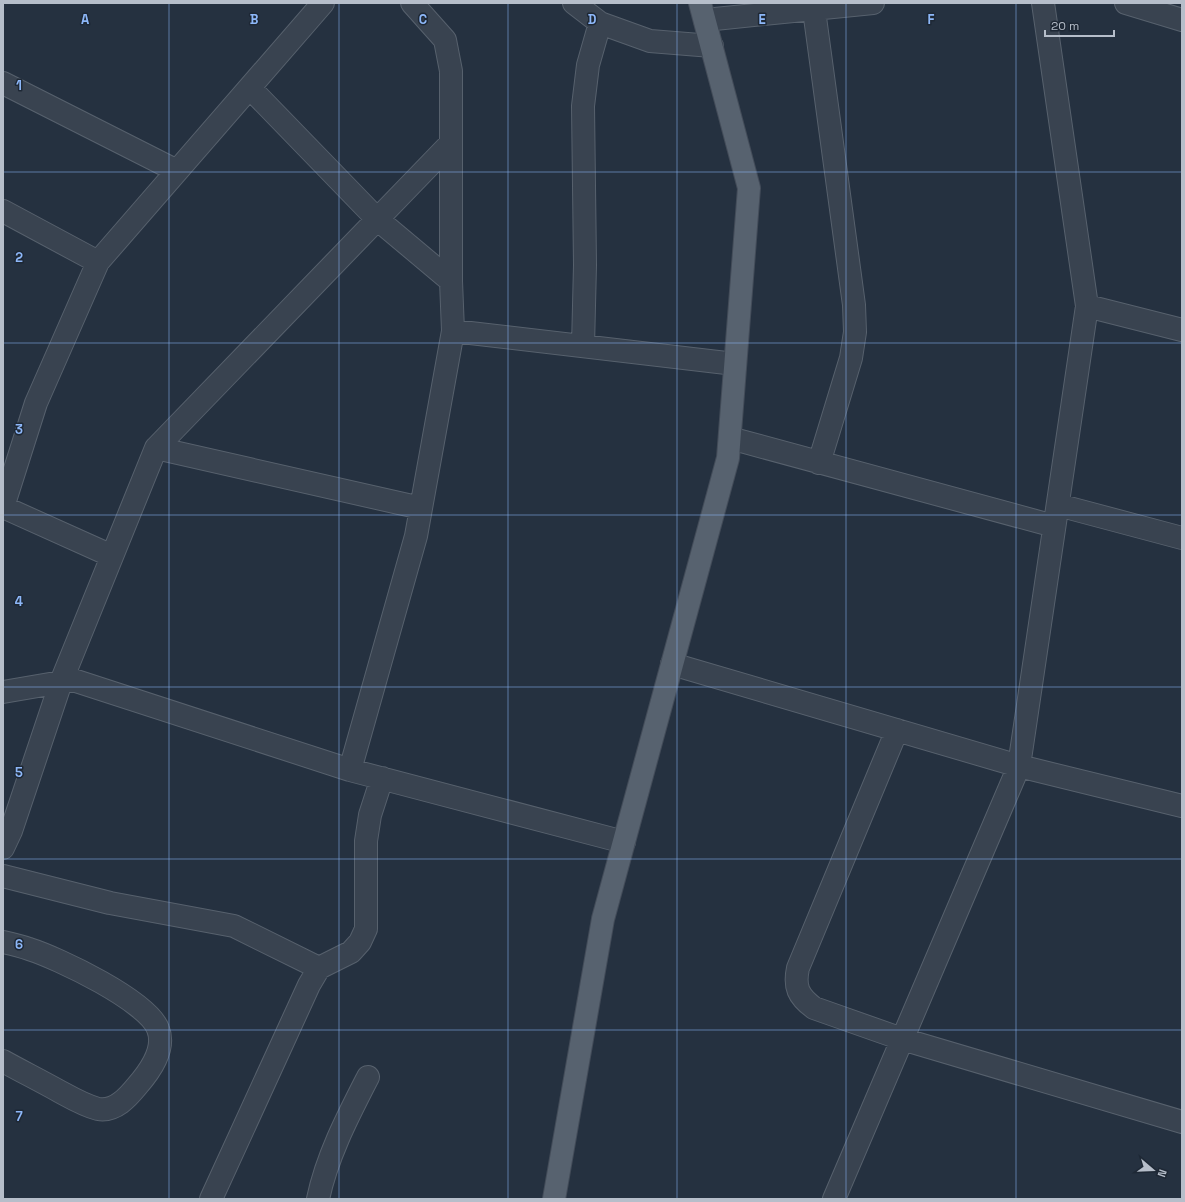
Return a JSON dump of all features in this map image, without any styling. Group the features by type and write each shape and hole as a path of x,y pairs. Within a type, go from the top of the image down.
{"main road":[{"path":"554,1199 603,920 728,458 749,188 703,12"}],"street":[{"path":"350,770 416,536 453,331 450,282 451,72 445,40 412,3"},
{"path":"574,3 600,23 650,41 712,46"},
{"path":"703,12 814,10 836,5 873,3"},
{"path":"834,1199 1019,766 1087,306 1043,3"},
{"path":"1126,3 1182,20"},
{"path":"112,556 3,507 36,403 98,262 250,88 320,4"},
{"path":"814,10 854,305 855,332 851,358 819,462"},
{"path":"583,346 585,265 583,106 588,65 600,23"},
{"path":"3,83 177,171"},
{"path":"250,88 377,219 450,282"},
{"path":"3,848 11,831 62,682 156,448 450,144"},
{"path":"3,210 98,262"},
{"path":"1087,306 1182,330"},
{"path":"453,331 735,364"},
{"path":"730,438 819,462 1056,516 1182,538"},
{"path":"156,448 421,508"},
{"path":"672,664 1019,766 1182,806"},
{"path":"3,692 73,680 350,770 624,842"},
{"path":"897,730 798,968 795,981 799,992 814,1008 902,1039 1182,1122"},
{"path":"211,1199 315,975 351,952 360,942 366,929 366,841 370,815 382,778"},
{"path":"3,876 110,902 234,926 315,975"},
{"path":"3,942 30,949 123,994 145,1011 158,1028 160,1042 156,1059 141,1081 124,1101 109,1108 99,1109 83,1104 3,1062"},
{"path":"318,1199 325,1172 344,1125 368,1077"}]}
